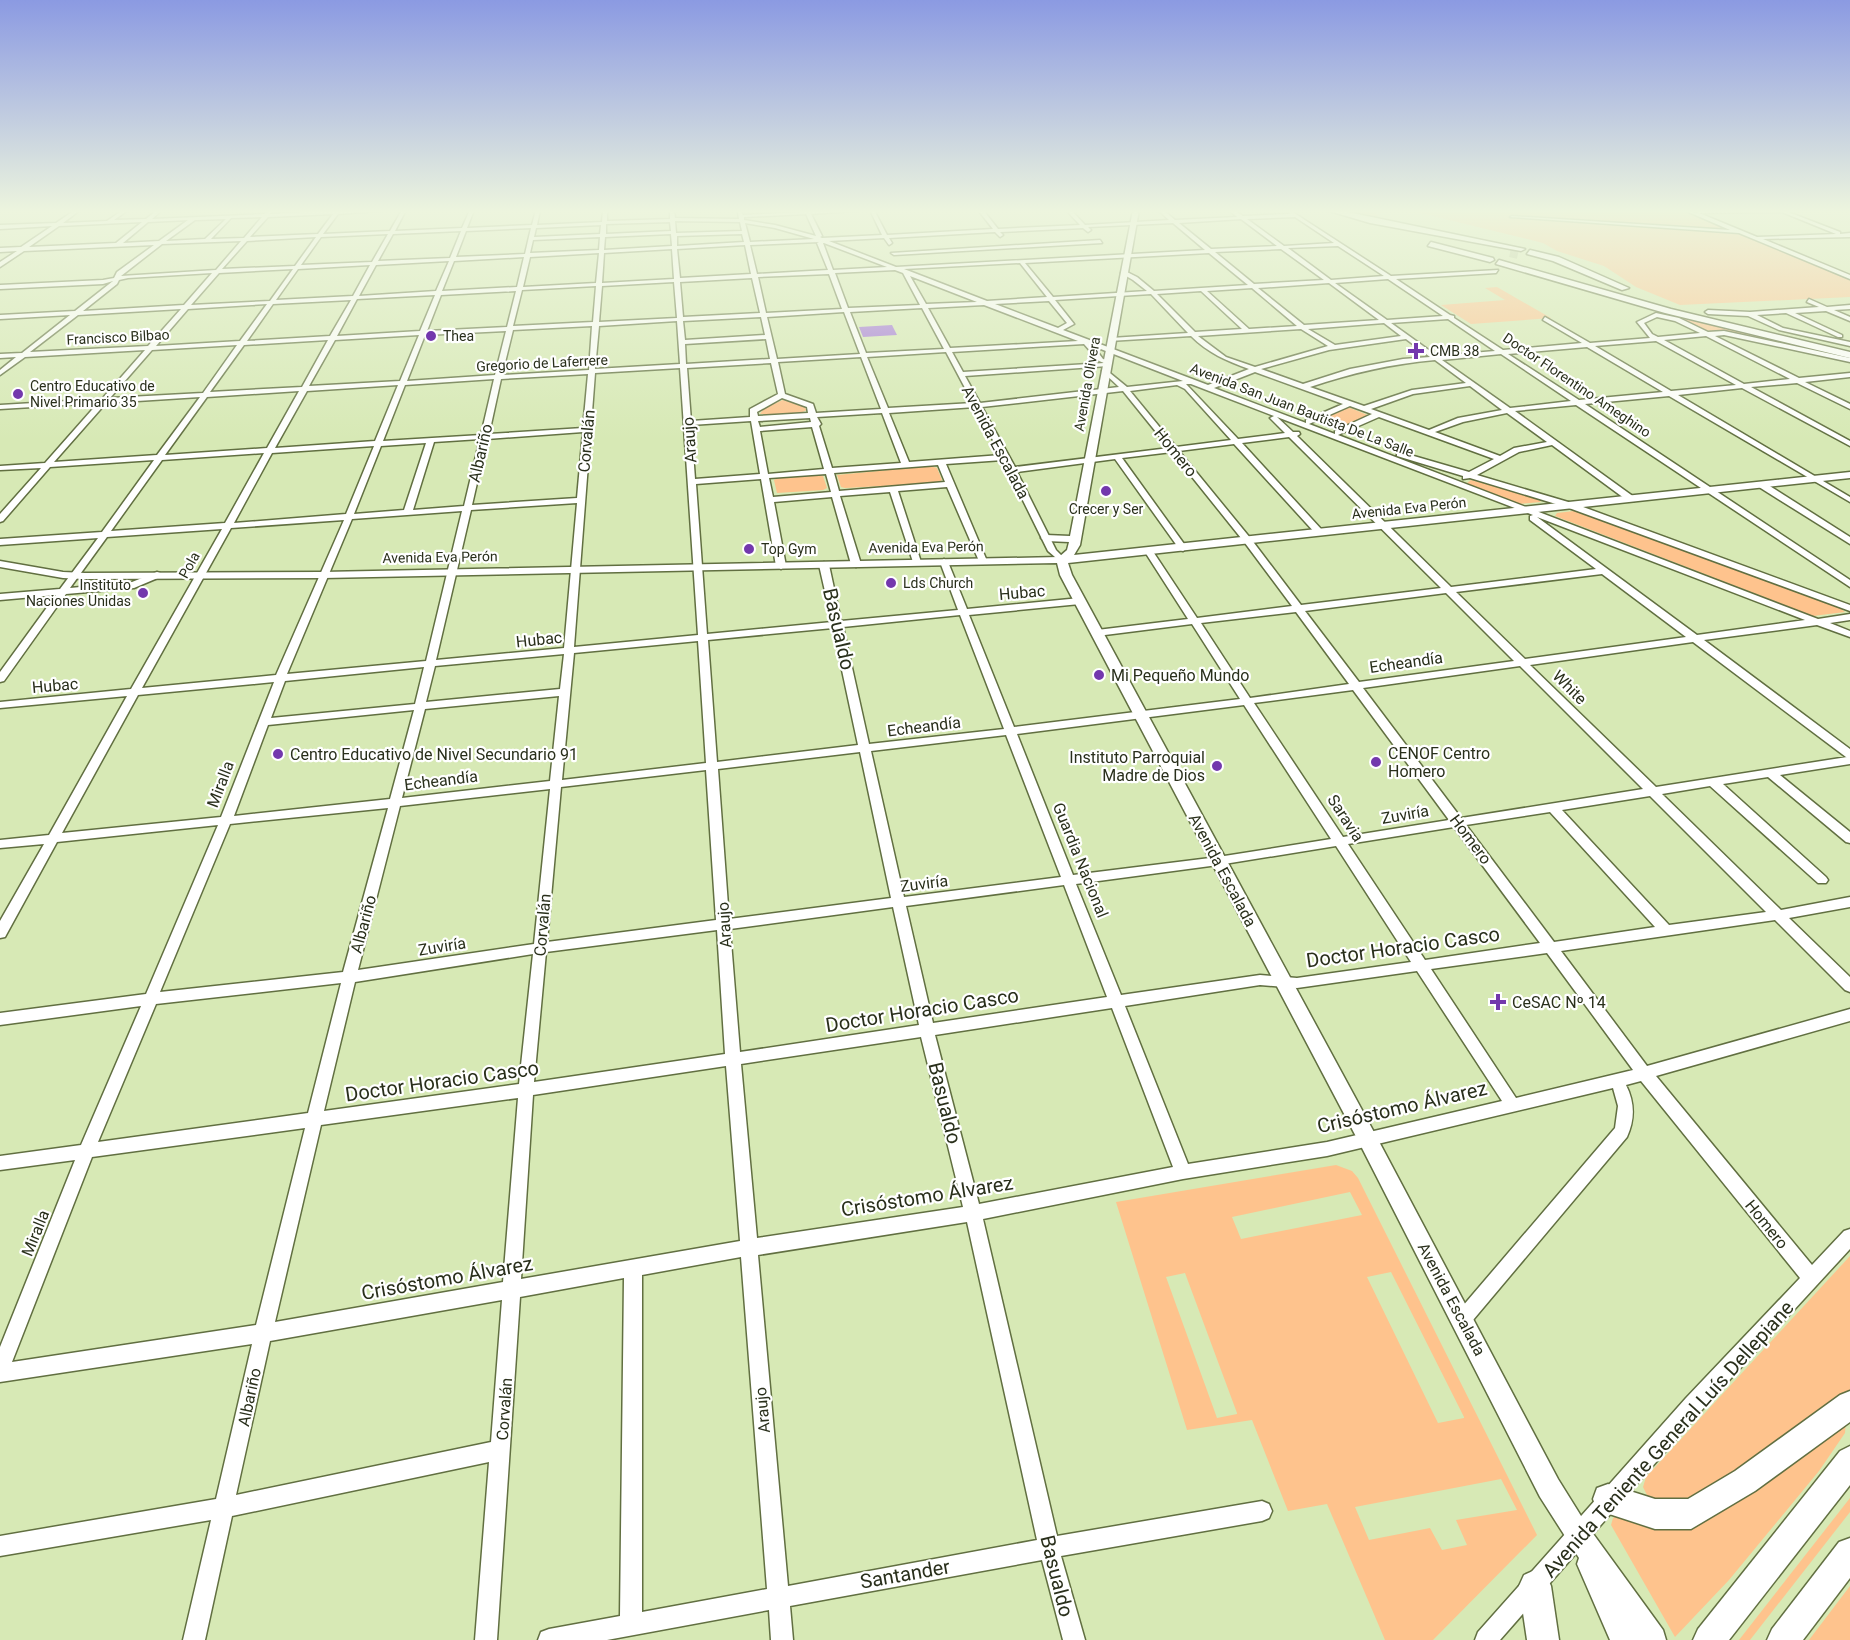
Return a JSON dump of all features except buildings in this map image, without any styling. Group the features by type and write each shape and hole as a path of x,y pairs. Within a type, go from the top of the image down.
{"highway":[{"path":"1578,287 1850,355"},
{"path":"1624,287 1681,308 1850,344"},
{"path":"1608,1499 1655,1514 1691,1514 1745,1481 1850,1405"},
{"path":"1709,1640 1850,1461"},
{"path":"1783,1640 1850,1553"},
{"path":"1535,1586 1543,1640"}],"main road":[{"name":"Avenida Olivera","path":"1062,560 1072,551 1075,539 1120,287"},
{"name":"Avenida Eva Perón","path":"0,564 74,576 323,575 1062,560 1850,475"},
{"path":"1046,538 1075,539"},
{"name":"Avenida Escalada","path":"1062,560 1080,602 1368,1140 1549,1488 1577,1533 1653,1640"},
{"name":"Avenida Escalada","path":"1577,1533 1624,1640"}],"street":[{"path":"0,373 108,287"},
{"path":"0,519 203,287"},
{"path":"0,679 282,287"},
{"name":"Pola","path":"0,933 361,287"},
{"name":"Miralla","path":"0,1371 87,1150 226,820 280,679 349,517 440,287"},
{"name":"Albariño","path":"194,1640 263,1333 349,977 420,706 520,287"},
{"path":"0,317 574,287"},
{"name":"Corvalán","path":"486,1640 526,1090 569,651 599,287"},
{"name":"Araujo","path":"678,287 700,567 733,1060 782,1640"},
{"path":"757,287 782,395"},
{"path":"836,287 906,465"},
{"name":"Avenida Escalada","path":"914,287 1006,457 1052,551 1062,560"},
{"name":"Avenida San Juan Bautista De La Salle","path":"941,287 1061,330 1110,345 1267,411 1322,430 1526,511 1850,634"},
{"name":"Avenida San Juan Bautista De La Salle","path":"951,287 994,302 1086,342 1110,345 1186,384 1206,385 1309,422 1322,430 1572,506 1850,609"},
{"path":"1041,287 1071,324 1061,330"},
{"path":"1144,287 1192,335 1217,355 1499,458"},
{"name":"Francisco Bilbao","path":"0,356 984,303 1243,287"},
{"path":"1253,287 1303,327 1332,346"},
{"path":"1338,287 1631,499"},
{"name":"Doctor Florentino Ameghino","path":"1406,287 1850,584"},
{"path":"1202,289 1248,331"},
{"path":"1809,301 1850,319"},
{"path":"1708,312 1750,314 1850,307"},
{"path":"1787,312 1850,344"},
{"path":"1750,314 1781,329 1850,344"},
{"path":"1848,405 1677,319 1653,315 1641,320 1640,324 1656,338 1850,444"},
{"path":"1110,345 1192,335 1452,317"},
{"path":"1545,319 1850,500"},
{"path":"1302,387 1368,367 1437,358 1708,334 1733,334 1850,360"},
{"path":"682,342 768,337"},
{"path":"1206,385 1281,359 1332,346 1408,337"},
{"name":"Gregorio de Laferrere","path":"0,407 1086,342"},
{"name":"Homero","path":"1086,342 1248,541 1644,1073 1812,1280"},
{"path":"961,374 1106,366"},
{"path":"1428,433 1461,420 1510,411 1668,392 1850,375"},
{"path":"688,423 977,405 1186,384 1319,532"},
{"path":"1363,409 1412,392 1472,384"},
{"path":"781,566 754,409 782,395 810,406 856,564"},
{"path":"1309,422 1349,404"},
{"name":"White","path":"1267,411 1850,986"},
{"path":"1338,433 1377,415"},
{"path":"757,429 817,424"},
{"path":"0,468 587,430"},
{"path":"1012,470 1322,430"},
{"path":"408,512 431,440"},
{"path":"1456,483 1499,458 1522,448 1553,443"},
{"path":"692,482 1006,457"},
{"path":"1117,457 1183,548"},
{"path":"941,462 983,561"},
{"path":"769,500 949,484"},
{"path":"1762,485 1850,541"},
{"path":"893,489 917,562"},
{"path":"0,542 581,500"},
{"path":"1526,511 1850,754"},
{"path":"1552,532 1556,527 1569,527"},
{"name":"Saravia","path":"1149,552 1512,1104"},
{"name":"Guardia Nacional","path":"944,562 1183,1172"},
{"name":"Basualdo","path":"824,565 867,750 927,1030 973,1213 1049,1548 1074,1640"},
{"path":"1097,633 1605,572"},
{"path":"0,597 134,585 157,575"},
{"name":"Hubac","path":"0,705 1080,602"},
{"name":"Echeandía","path":"0,844 394,803 555,782 867,750 1248,702 1850,617"},
{"path":"263,722 564,692"},
{"name":"Zuviría","path":"0,1019 150,999 349,977 540,948 724,927 1071,882 1340,842 1850,760"},
{"path":"1771,773 1850,839"},
{"path":"1713,782 1821,880"},
{"path":"1552,808 1665,930"},
{"name":"Doctor Horacio Casco","path":"0,1163 733,1060 1260,980 1297,983 1778,915 1850,902"},
{"name":"Crisóstomo Álvarez","path":"0,1371 263,1333 633,1270 748,1248 973,1213 1183,1172 1368,1140 1512,1104 1617,1081 1850,1015"},
{"path":"1462,1320 1621,1132 1626,1121 1626,1106 1617,1081"},
{"name":"Avenida Teniente General Luís Dellepiane","path":"1486,1640 1535,1586 1577,1533 1850,1237"},
{"path":"631,1625 633,1270"},
{"path":"0,1546 224,1508 501,1450"},
{"name":"Santander","path":"549,1640 1262,1511"}],"shaded area":[{"path":"1497,287 1551,318 1471,324 1441,305 1505,300 1485,288"},
{"path":"1636,287 1850,287 1850,297 1680,305"},
{"path":"1658,313 1850,358 1736,334 1704,330"},
{"path":"892,325 897,335 863,337 859,327"},
{"path":"783,400 803,406 807,410 798,414 760,414 764,408"},
{"path":"1348,407 1370,416 1342,429 1319,421"},
{"path":"930,466 937,468 942,480 938,483 845,488 841,487 837,475"},
{"path":"823,476 827,488 823,490 777,493 774,480 778,478"},
{"path":"1471,480 1535,497 1541,502 1519,504 1470,486 1467,483"},
{"path":"1574,511 1839,607 1845,612 1813,616 1555,516 1557,513"},
{"path":"1336,1165 1352,1171 1358,1178 1537,1535 1433,1640 1385,1640 1327,1504 1288,1511 1252,1420 1187,1430 1116,1202","holes":["1350,1192 1362,1215 1241,1239 1232,1217","1391,1272 1464,1418 1438,1423 1367,1277","1185,1273 1237,1414 1217,1418 1166,1277","1501,1479 1517,1510 1456,1520 1467,1545 1442,1550 1430,1528 1369,1540 1355,1507"]},
{"path":"1850,1256 1850,1391 1807,1423 1683,1505 1649,1499 1643,1487 1646,1477"},
{"path":"1846,1420 1845,1433 1819,1471 1729,1580 1675,1637 1611,1525 1613,1518 1619,1514 1666,1524"},
{"path":"1850,1498 1850,1512 1750,1640 1739,1640"},
{"path":"1850,1586 1850,1640 1809,1640"}],"place":[{"name":"Thea","path":"431,336"},
{"name":"CMB 38","path":"1416,351"},
{"name":"Centro Educativo de Nivel Primario 35","path":"18,394"},
{"name":"Crecer y Ser","path":"1106,491"},
{"name":"Top Gym","path":"749,549"},
{"name":"Lds Church","path":"891,583"},
{"name":"Instituto Naciones Unidas","path":"143,593"},
{"name":"Mi Pequeño Mundo","path":"1099,675"},
{"name":"Centro Educativo de Nivel Secundario 91","path":"278,754"},
{"name":"CENOF Centro Homero","path":"1376,762"},
{"name":"Instituto Parroquial Madre de Dios","path":"1217,766"},
{"name":"CeSAC Nº 14","path":"1498,1002"}]}
